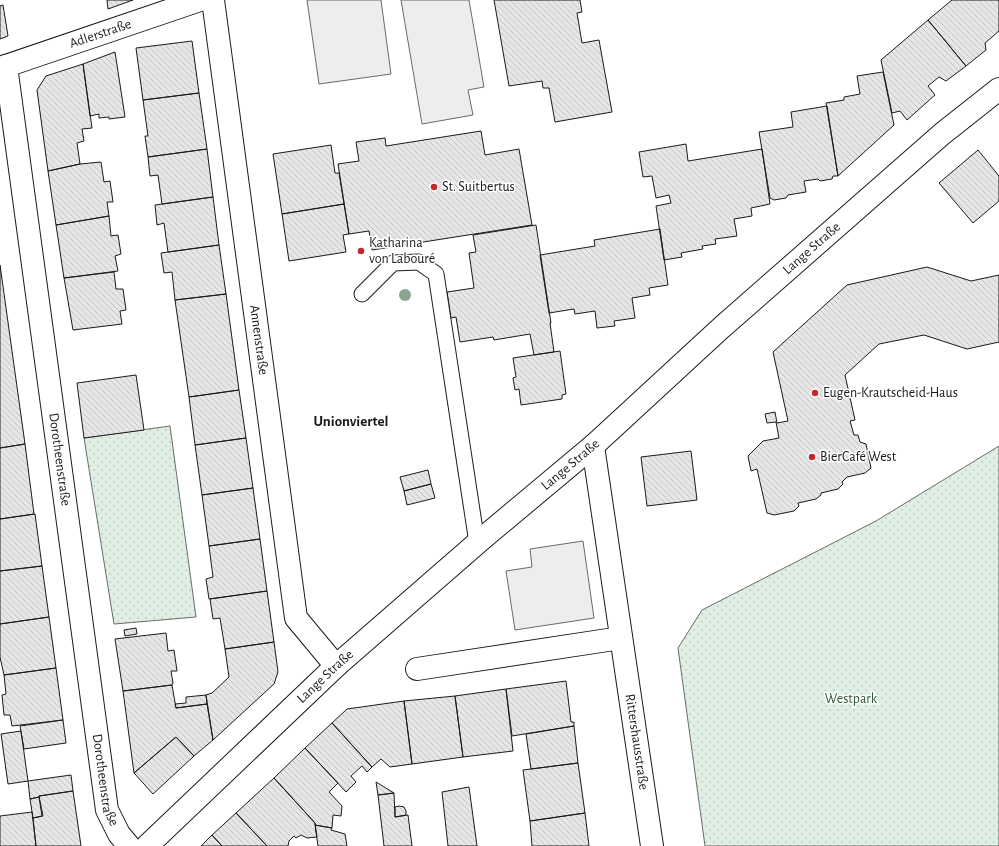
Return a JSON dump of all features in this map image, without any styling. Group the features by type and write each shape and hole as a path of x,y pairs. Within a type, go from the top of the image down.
{"street":[{"name":"Adlerstraße","path":"3,67 200,0"},
{"name":"Annenstraße","path":"213,0 296,618 336,666"},
{"name":"Dorotheenstraße","path":"3,67 106,810 119,834 129,846"},
{"name":"Lange Straße","path":"147,846 336,666 477,543 593,446 715,334 942,134 999,89"},
{"name":"Rittershausstraße","path":"593,446 652,846"},
{"path":"417,669 621,638"}],"lane":[{"path":"362,294 393,263 419,262 436,274 477,543"}],"green space":[{"path":"170,426 196,617 114,624 84,438"},
{"name":"Westpark","path":"999,446 999,846 705,846 678,648 702,610 876,521"}],"shaded area":[{"path":"307,0 381,0 391,74 319,84"},
{"path":"401,0 469,0 484,87 468,90 473,115 422,124"},
{"path":"583,541 594,618 515,630 506,571 532,567 530,549"}],"building":[{"path":"107,0 133,0 108,9"},
{"path":"494,0 580,0 582,12 577,13 582,43 599,40 612,112 555,122 549,88 543,88 542,81 509,86"},
{"path":"952,0 999,0 999,31 985,43 986,50 966,66 928,20"},
{"path":"3,5 8,36 0,39 0,6"},
{"path":"928,20 966,66 946,81 939,77 928,86 935,95 907,120 900,111 892,113 881,60"},
{"path":"192,41 199,93 143,100 136,48"},
{"path":"115,52 125,117 109,119 109,117 99,118 99,114 90,116 83,64"},
{"path":"83,64 92,128 82,129 84,141 77,143 80,164 48,171 37,90 46,76"},
{"path":"883,72 894,125 838,176 826,103 844,100 844,97 860,94 857,76"},
{"path":"199,93 207,149 148,157 145,136 148,136 143,100"},
{"path":"827,106 838,176 833,176 832,179 820,181 818,179 804,181 806,192 788,195 786,198 774,200 770,198 759,132 793,127 791,112"},
{"name":"St. Suitbertus","path":"481,131 485,155 519,149 532,225 372,250 369,231 349,234 338,164 359,161 356,142 385,138 386,146"},
{"path":"686,144 688,161 762,149 770,204 751,208 752,216 734,219 737,236 715,239 716,244 702,246 703,249 681,253 682,257 664,260 656,206 671,203 669,195 656,198 652,176 643,177 639,152"},
{"path":"331,145 335,173 339,173 344,204 282,214 273,154"},
{"path":"207,149 213,197 162,204 158,175 150,176 148,157"},
{"path":"978,150 999,176 999,201 973,223 939,183"},
{"path":"101,162 104,182 110,181 113,202 107,202 109,216 56,225 48,171 80,164"},
{"path":"213,197 219,245 168,252 164,223 157,225 155,205"},
{"path":"344,204 349,234 343,235 346,252 289,261 282,214"},
{"path":"109,216 111,236 118,235 121,254 115,256 118,271 64,278 56,225"},
{"path":"536,225 554,352 534,355 530,334 494,340 493,337 460,342 456,317 451,318 447,292 474,288 469,253 476,252 473,235"},
{"path":"660,229 668,285 649,288 650,295 632,298 635,318 614,321 615,326 597,328 595,311 575,314 574,309 549,313 540,255 595,246 594,240"},
{"path":"219,245 226,294 175,300 172,272 164,273 161,253"},
{"path":"0,265 25,444 0,448"},
{"name":"Eugen-Krautscheid-Haus","path":"927,267 971,281 999,275 999,342 967,349 924,335 879,344 845,375 855,420 850,421 854,435 858,435 860,442 866,444 871,468 865,473 847,477 838,489 821,493 821,495 816,499 798,503 799,506 794,511 774,515 767,513 757,469 751,471 748,456 763,441 779,438 776,422 767,423 765,414 775,412 777,423 788,421 773,352 847,285"},
{"path":"114,272 116,289 123,289 126,310 120,311 122,324 73,330 64,278"},
{"path":"226,294 239,390 189,397 175,300"},
{"path":"560,351 566,394 562,395 562,399 521,405 519,389 515,390 513,378 516,377 513,358"},
{"path":"136,375 144,430 84,438 77,383"},
{"path":"239,390 246,438 195,445 189,397"},
{"path":"246,438 253,488 202,495 195,445"},
{"path":"25,444 34,514 0,519 0,448"},
{"path":"691,451 697,500 647,506 641,457"},
{"path":"428,470 431,484 404,491 400,477"},
{"path":"431,484 435,498 407,505 404,491"},
{"path":"253,488 260,539 209,546 202,495"},
{"path":"35,514 42,566 0,571 0,519"},
{"path":"260,539 267,591 209,599 206,579 213,577 209,546"},
{"path":"42,566 49,617 0,624 0,571"},
{"path":"267,591 274,642 225,649 220,618 213,619 210,599"},
{"path":"49,617 56,668 4,675 0,657 0,624"},
{"path":"136,628 137,634 125,636 124,630"},
{"path":"166,633 168,651 174,650 177,671 171,671 172,685 123,691 115,639"},
{"path":"274,642 278,672 274,684 213,740 206,695 212,693 229,677 225,649"},
{"path":"56,668 63,720 12,726 10,715 4,715 2,695 6,694 4,675"},
{"path":"566,681 571,722 574,722 574,726 512,736 506,689"},
{"path":"172,685 176,708 207,704 213,740 194,756 176,737 134,773 123,691"},
{"path":"506,689 513,751 463,757 455,696"},
{"path":"206,695 207,704 176,708 175,704 186,703 186,697"},
{"path":"455,696 463,757 412,764 404,701"},
{"path":"404,701 412,764 390,767 381,759 372,767 332,723 347,709"},
{"path":"63,720 66,743 24,749 20,726"},
{"path":"332,723 372,767 367,772 362,766 351,776 356,782 346,792 305,748"},
{"path":"574,726 578,763 531,769 526,734"},
{"path":"21,731 28,781 8,784 1,734"},
{"path":"176,737 194,756 153,794 134,773"},
{"path":"305,748 338,783 329,792 342,806 341,816 333,815 332,828 315,825 315,823 274,778"},
{"path":"578,763 585,813 530,821 523,770"},
{"path":"71,775 73,791 39,796 30,799 28,781"},
{"path":"274,778 315,823 317,837 307,838 301,835 296,838 294,836 289,841 288,846 267,846 236,813"},
{"path":"376,782 394,793 378,795"},
{"path":"469,787 477,846 448,846 442,792"},
{"path":"73,791 81,846 36,846 33,818 43,816 39,796"},
{"path":"394,793 395,817 408,815 412,846 384,846 378,795"},
{"path":"39,797 42,816 33,818 30,799"},
{"path":"395,807 404,807 406,815 395,817"},
{"path":"32,812 36,846 0,846 0,816"},
{"path":"236,813 267,846 222,846 212,835"},
{"path":"585,813 589,846 532,846 530,821"},
{"path":"315,825 332,828 331,830 345,834 347,846 318,846"},
{"path":"212,835 222,846 201,846"}],"place":[{"name":"St. Suitbertus","path":"434,187"},
{"name":"Katharina von Labouré","path":"361,251"},
{"name":"Eugen-Krautscheid-Haus","path":"815,393"},
{"name":"BierCafé West","path":"812,457"}],"district":[{"name":"Unionviertel","path":"351,421"}]}
